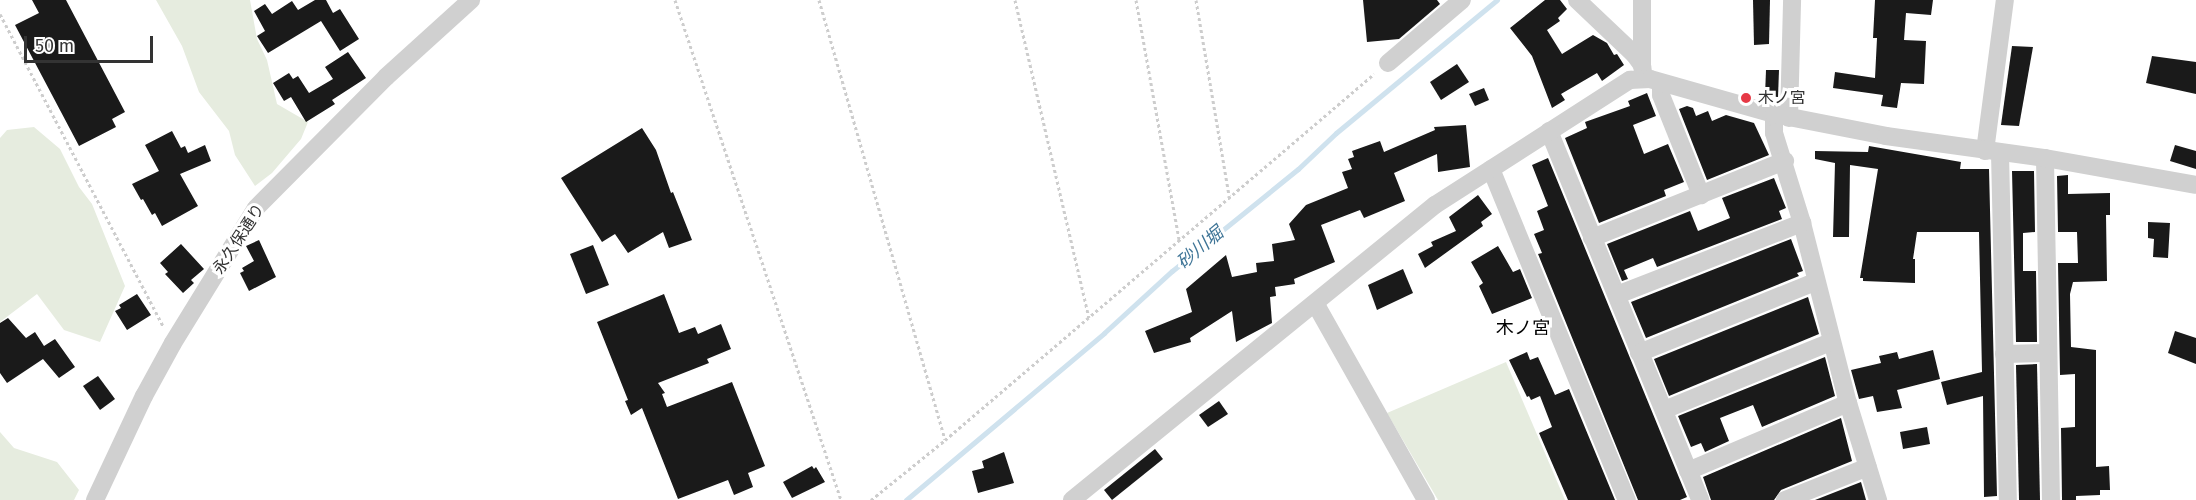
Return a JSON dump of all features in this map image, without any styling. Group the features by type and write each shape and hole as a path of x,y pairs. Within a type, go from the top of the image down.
{"street":[{"name":"永久保通り","path":"95,500 144,396 173,343 256,208 386,77 471,0"},
{"path":"1388,63 1462,0"},
{"path":"1577,0 1634,54 1649,76 1661,95 1701,195"},
{"path":"1642,0 1649,76"},
{"path":"1792,0 1781,116 1774,133 1785,161 1848,404 1878,500"},
{"path":"2005,0 1992,152 2004,354 2008,500"},
{"path":"1072,500 1435,205 1630,80 1649,76 1781,116 2196,184"},
{"path":"1549,131 1700,500"},
{"path":"2045,158 2051,500"},
{"path":"1592,238 1785,161"},
{"path":"1491,169 1627,500"},
{"path":"1617,295 1802,223"},
{"path":"1639,353 1815,282"},
{"path":"1315,303 1426,500"},
{"path":"1664,410 1831,342"},
{"path":"2004,354 2048,353"},
{"path":"1688,471 1848,404"},
{"path":"1785,500 1868,467"}],"path":[{"path":"675,0 841,500"},
{"path":"819,0 945,440"},
{"path":"1015,0 1089,317"},
{"path":"1136,0 1179,239"},
{"path":"1196,0 1229,197"},
{"path":"0,14 173,343"},
{"path":"871,500 945,440 1388,63"}],"shaded area":[{"path":"156,0 250,0 257,39 267,60 277,104 308,122 301,139 272,173 255,186 235,155 229,131 199,92 182,46"},
{"path":"34,127 60,149 79,187 92,204 125,286 100,342 64,330 37,294 0,322 0,138 7,130"},
{"path":"1506,362 1565,500 1438,500 1387,413"},
{"path":"0,432 14,448 57,462 79,490 74,500 0,500"}],"building":[{"path":"32,0 66,0 125,112 112,119 116,127 79,146 15,25 39,13"},
{"path":"315,0 326,0 333,13 340,9 359,39 340,51 321,21 268,53 257,36 265,31 254,11 265,4 272,14 292,1 298,10"},
{"path":"1363,0 1437,0 1440,4 1399,39 1367,42"},
{"path":"1545,0 1560,0 1567,9 1558,18 1560,21 1547,30 1562,54 1593,35 1607,43 1624,65 1602,81 1597,73 1561,94 1565,100 1552,108 1532,56 1510,28"},
{"path":"1753,0 1770,0 1769,44 1754,45"},
{"path":"1875,0 1933,0 1931,15 1906,13 1904,40 1926,41 1924,84 1901,83 1897,108 1881,106 1883,95 1833,88 1835,72 1875,78 1877,38 1873,38"},
{"path":"2012,46 2033,47 2019,126 2001,125"},
{"path":"348,52 366,78 332,100 335,104 306,122 291,97 284,101 273,83 289,73 293,79 298,76 309,93 333,79 325,67"},
{"path":"2152,56 2196,62 2196,94 2146,83"},
{"path":"1457,64 1469,82 1441,100 1430,82"},
{"path":"1766,70 1779,70 1778,97 1765,96"},
{"path":"1484,88 1489,100 1475,106 1469,94"},
{"path":"1647,93 1656,116 1633,125 1644,154 1668,144 1684,182 1664,190 1666,196 1599,223 1565,138 1587,128 1585,122 1630,106 1628,101"},
{"path":"1687,106 1693,108 1696,116 1708,111 1712,121 1726,115 1754,123 1769,155 1707,180 1679,109"},
{"path":"1466,125 1470,167 1438,172 1437,154 1394,173 1405,201 1364,218 1360,210 1321,225 1335,262 1294,279 1295,284 1275,287 1276,296 1270,297 1272,323 1236,342 1232,311 1190,338 1191,342 1154,353 1145,331 1192,312 1186,289 1226,255 1232,277 1257,272 1256,263 1274,261 1272,244 1295,240 1289,224 1306,205 1348,188 1342,172 1352,169 1348,159 1354,157 1352,151 1380,141 1384,152 1435,130 1434,127"},
{"path":"642,128 656,150 671,193 673,192 692,240 669,248 663,232 628,253 615,234 602,242 561,178"},
{"path":"172,131 181,148 185,146 188,153 205,145 211,161 180,174 198,206 162,226 155,213 152,215 143,199 141,200 132,184 159,171 145,145"},
{"path":"2175,145 2196,151 2196,169 2170,161"},
{"path":"1869,146 1961,162 1960,169 1989,169 1997,496 1984,497 1983,396 1947,405 1941,382 1982,372 1979,232 1917,232 1913,259 1915,259 1915,283 1863,281 1863,278 1860,278 1878,169 1850,165 1849,237 1833,237 1835,163 1815,159 1815,151 1868,152"},
{"path":"1548,158 1687,497 1680,500 1638,500 1538,254 1542,253 1534,234 1544,230 1537,211 1548,206 1532,165"},
{"path":"2012,171 2034,171 2035,232 2023,233 2023,271 2036,271 2037,342 2016,342"},
{"path":"2068,175 2068,194 2110,193 2110,215 2106,215 2107,281 2073,282 2070,294 2071,347 2096,350 2096,467 2109,466 2110,490 2100,490 2100,495 2076,496 2076,500 2062,500 2061,428 2075,427 2075,374 2060,375 2058,263 2078,263 2077,232 2058,232 2057,176"},
{"path":"1774,178 1786,208 1779,211 1782,219 1657,267 1653,258 1624,270 1628,279 1622,281 1607,244 1690,211 1698,231 1730,218 1722,198"},
{"path":"1478,195 1492,214 1481,222 1483,226 1425,268 1418,254 1433,246 1431,242 1456,231 1449,217"},
{"path":"2148,222 2170,223 2168,258 2153,257 2154,239 2148,238"},
{"path":"1791,239 1803,271 1797,273 1799,276 1646,338 1631,302"},
{"path":"259,240 276,277 249,291 240,273 244,271 242,268 254,261 246,246"},
{"path":"181,244 204,269 191,280 194,283 183,293 165,274 168,272 160,263"},
{"path":"593,245 609,285 586,294 570,254"},
{"path":"1498,246 1513,272 1520,269 1532,298 1492,314 1479,286 1483,283 1471,262"},
{"path":"1403,269 1413,293 1377,310 1368,285"},
{"path":"137,294 151,315 127,330 115,311 121,308 119,305"},
{"path":"664,294 679,333 695,327 698,334 721,324 731,349 707,359 709,363 658,383 665,393 662,394 667,407 732,382 765,466 748,473 753,487 734,495 728,480 678,499 642,408 631,415 625,401 628,400 597,322"},
{"path":"1808,297 1819,334 1669,396 1654,359"},
{"path":"8,318 26,338 35,332 44,346 55,339 75,367 59,378 43,359 7,383 0,373 0,323"},
{"path":"2175,331 2196,338 2196,364 2168,353"},
{"path":"1933,350 1940,379 1897,390 1902,408 1877,412 1873,396 1859,399 1851,370 1881,363 1879,356 1897,352 1899,359"},
{"path":"1527,352 1530,360 1538,357 1555,395 1569,389 1615,500 1568,500 1539,433 1552,427 1540,396 1531,400 1529,396 1527,397 1509,360"},
{"path":"1825,357 1835,396 1762,427 1753,405 1720,418 1729,441 1705,452 1701,443 1691,447 1678,416"},
{"path":"2037,364 2040,500 2019,500 2016,365"},
{"path":"98,376 115,399 100,410 83,386"},
{"path":"1219,401 1228,414 1208,427 1199,415"},
{"path":"1841,418 1852,461 1781,490 1774,500 1711,500 1703,477"},
{"path":"1927,427 1930,444 1903,449 1900,432"},
{"path":"1155,449 1163,459 1112,500 1104,490"},
{"path":"1004,452 1014,483 978,493 972,471 984,468 982,461"},
{"path":"812,466 814,469 816,467 825,482 792,498 783,482"},
{"path":"1861,482 1866,500 1815,500"}],"waterway":[{"name":"砂川堀","path":"906,500 1104,333 1172,271 1298,169 1336,133 1497,0"}],"place":[{"name":"木ノ宮","path":"1746,98"}],"district":[{"name":"木ノ宮","path":"1523,328"}]}
